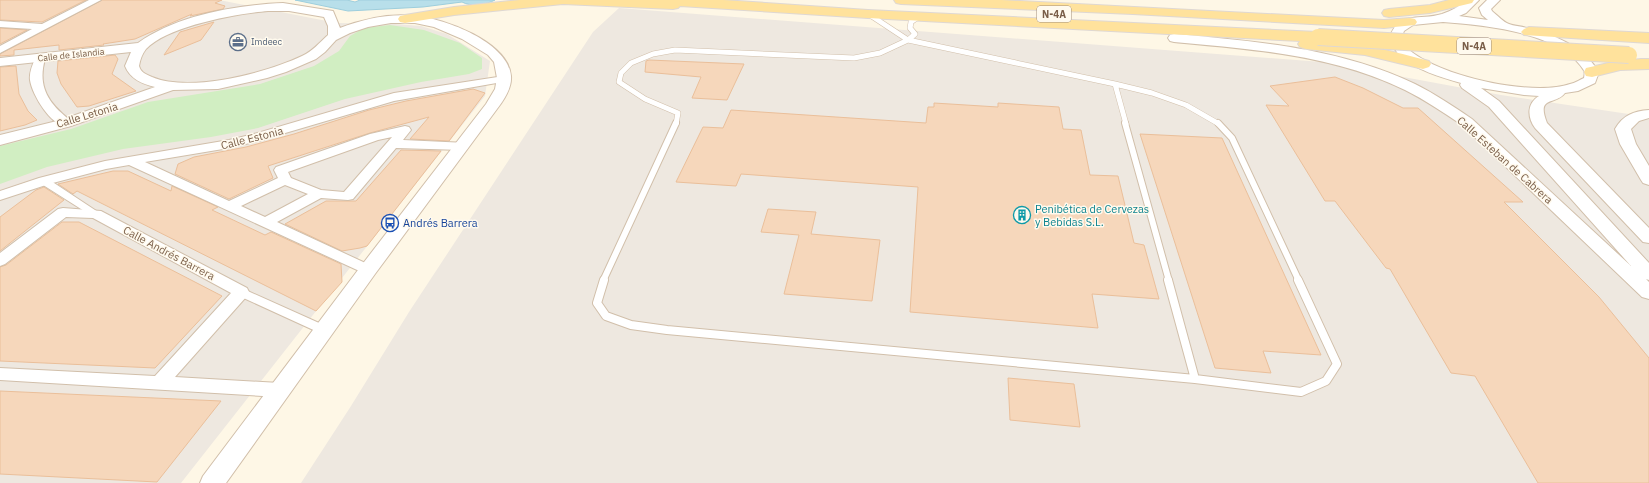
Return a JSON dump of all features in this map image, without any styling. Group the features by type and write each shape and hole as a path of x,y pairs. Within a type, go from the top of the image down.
{"main road":[{"path":"405,19 434,18 562,0 744,7"},
{"name":"N-4A","path":"659,0 744,7 918,17 1649,46"},
{"name":"N-4A","path":"799,0 1314,32 1649,56"},
{"path":"901,0 1301,16 1399,13 1430,9 1467,0"},
{"path":"1133,10 1384,24 1410,22"},
{"path":"918,17 1174,38 1333,46 1378,52 1423,64"},
{"path":"1529,32 1649,38"},
{"path":"1592,72 1611,66 1649,64"}],"street":[{"path":"0,50 96,0"},
{"path":"212,483 368,270 492,106 504,79 498,58 482,45 464,35 448,29 386,20 338,16 268,7 238,0 232,8 221,15"},
{"path":"249,0 285,4 354,21 405,19"},
{"path":"1443,18 1462,10 1473,0"},
{"path":"1494,0 1485,8 1486,12 1503,25"},
{"path":"268,7 221,15 182,26 142,46 135,56 132,66 137,76 151,82 172,86 202,86 223,83 269,74 297,63 319,51 334,36 351,29 386,20"},
{"path":"334,36 334,26 338,16"},
{"path":"434,18 448,29"},
{"path":"1568,90 1544,92 1515,90 1484,85 1454,77 1423,64 1404,51 1395,39 1398,29 1410,22 1443,18 1471,20 1503,25 1529,32 1553,41 1572,51 1586,62 1592,72 1590,80 1582,86 1545,97 1538,105 1535,114 1540,125 1649,238"},
{"path":"0,24 44,27"},
{"name":"Calle Esteban de Cabrera","path":"1174,38 1285,49 1320,56 1359,67 1402,84 1440,103 1467,122 1649,293"},
{"name":"Calle de Islandia","path":"0,62 40,59 142,46"},
{"path":"40,59 36,80 43,99 54,114 66,123"},
{"path":"1454,77 1494,104 1649,274"},
{"name":"Calle Estonia","path":"0,196 44,181 130,160 258,138 370,102 504,79"},
{"name":"Calle Letonia","path":"0,140 66,123 172,86"},
{"path":"1649,114 1631,118 1625,124 1623,129 1628,144 1649,180"},
{"path":"404,130 392,144 348,196 319,194 285,180 281,170 374,137 404,130"},
{"path":"392,144 462,146"},
{"path":"130,160 368,270"},
{"path":"230,206 285,180"},
{"name":"Calle Andrés Barrera","path":"44,181 96,214 241,292 324,330"},
{"path":"0,204 24,187"},
{"path":"265,223 319,194"},
{"name":"Calle Andrés Barrera","path":"0,261 63,212 96,214"},
{"path":"160,383 241,292"},
{"path":"0,374 280,390"}],"lane":[{"path":"868,14 882,21 900,36 908,40 1152,93 1186,105 1216,120 1232,138 1337,364 1326,381 1301,392 1195,379 667,330 631,325 606,316 597,303 602,284 676,125 678,113 645,99 619,82 621,74 628,66 656,53 675,50 854,58 880,54 908,40 916,34 910,28 911,22 918,17"},
{"path":"1115,84 1195,379"}],"shaded area":[{"path":"0,0 219,0 337,23 421,26 447,34 490,61 485,96 181,483 0,483"},
{"path":"619,8 1322,62 1501,95 1649,117 1649,483 301,483 409,312 593,32"}],"green space":[{"path":"390,25 424,30 460,43 482,58 482,69 469,74 421,82 345,99 258,128 211,137 123,149 47,167 0,184 0,146 71,129 148,102 260,84 314,66 339,51 350,36 364,28"}],"water":[{"path":"295,0 347,0 355,2 360,0 495,0 478,5 466,4 462,2 423,7 348,11"}],"building":[{"path":"0,0 86,0 42,22 0,20"},
{"path":"102,0 222,0 215,3 225,6 223,9 190,16 192,14 135,39 103,44 104,45 59,50 59,45 14,50 14,55 0,56 0,54"},
{"path":"214,22 201,40 164,55 180,32"},
{"path":"0,28 27,30 0,44"},
{"path":"115,55 118,59 112,74 136,91 89,106 77,107 61,84 57,73 58,61"},
{"path":"646,61 744,64 727,100 692,98 701,77 645,72"},
{"path":"16,66 19,94 28,111 37,120 25,125 0,131 0,67"},
{"path":"1335,77 1363,88 1403,108 1418,108 1523,202 1504,202 1599,297 1649,358 1649,483 1538,483 1475,376 1451,373 1390,269 1386,268 1335,201 1325,201 1266,105 1289,106 1270,86"},
{"path":"473,89 485,93 449,141 410,139 429,117 370,133 268,166 273,178 229,199 175,174 178,164 194,157 246,147 294,134 369,110 406,101"},
{"name":"Penibética de Cervezas y Bebidas S.L.","path":"934,103 998,107 998,103 1059,107 1063,129 1081,130 1090,175 1118,176 1134,243 1144,245 1159,299 1092,294 1098,328 910,312 918,187 741,174 736,186 676,182 703,127 723,128 731,110 926,123 928,107 934,107"},
{"path":"1140,134 1222,138 1321,355 1263,351 1271,373 1215,368"},
{"path":"401,150 441,151 367,246 342,251 285,224 326,201 356,201"},
{"path":"113,171 128,171 171,191 172,186 218,207 212,210 265,235 271,232 341,264 342,282 316,311 77,191 73,194 58,184"},
{"path":"44,187 64,200 0,251 0,217 36,190"},
{"path":"768,209 816,212 811,234 880,240 872,301 784,294 799,235 761,232"},
{"path":"62,222 79,222 222,296 155,368 0,361 0,267 6,265"},
{"path":"1008,378 1074,384 1080,427 1010,420"},
{"path":"0,391 221,401 157,482 0,474"}],"place":[{"name":"Imdeec","path":"238,42"},
{"name":"Penibética de Cervezas y Bebidas S.L.","path":"1022,215"},
{"name":"Andrés Barrera","path":"390,223"}]}
